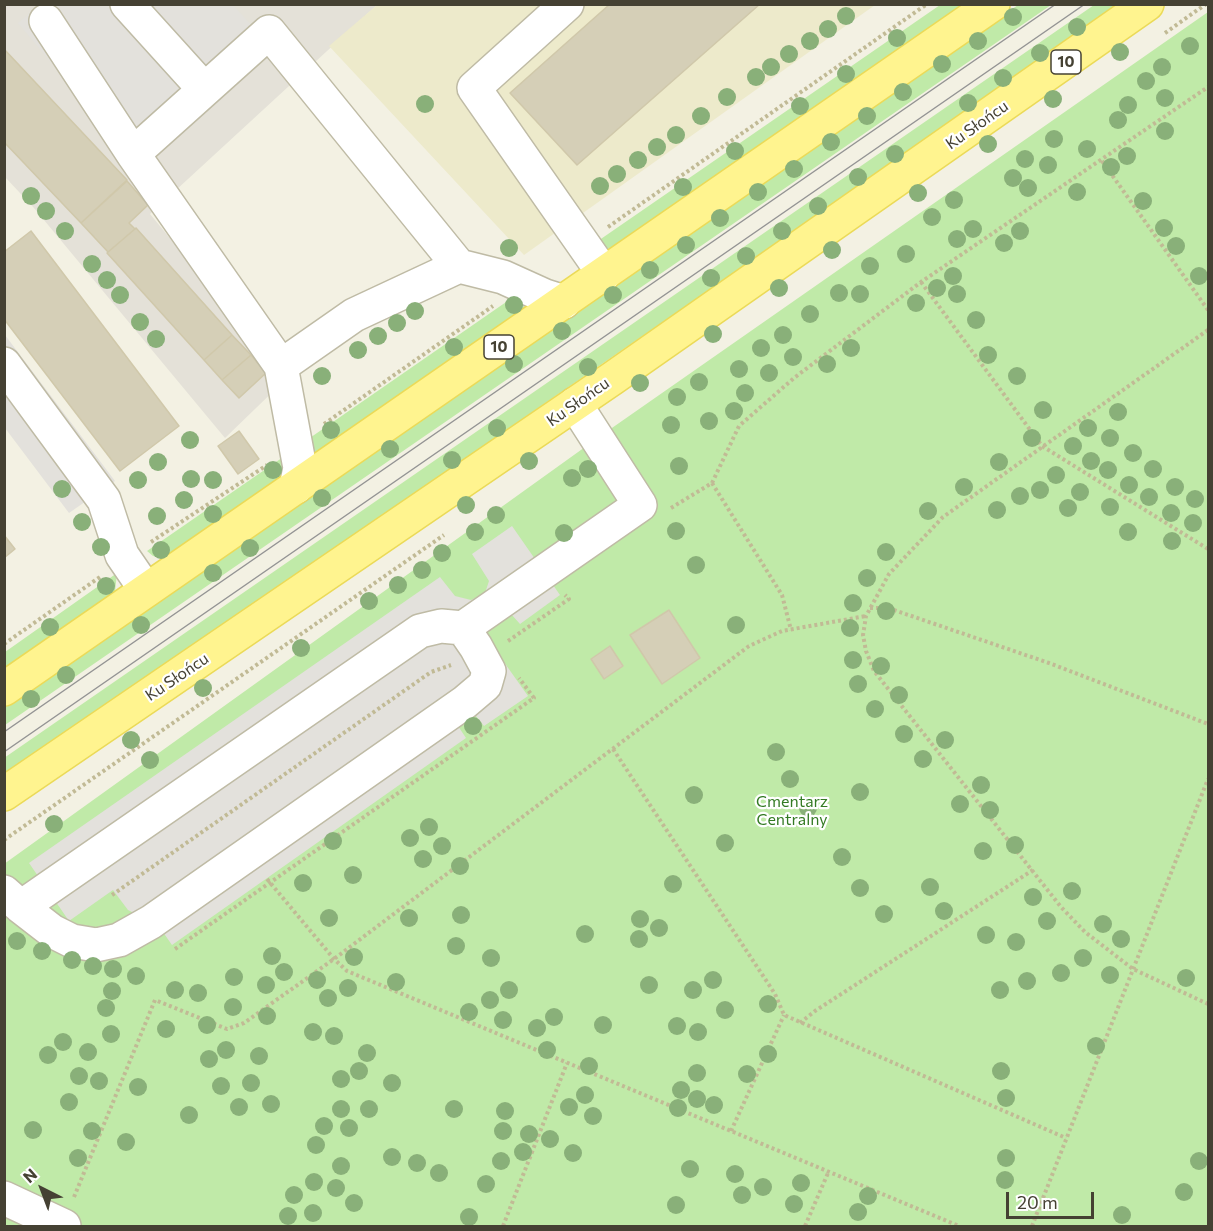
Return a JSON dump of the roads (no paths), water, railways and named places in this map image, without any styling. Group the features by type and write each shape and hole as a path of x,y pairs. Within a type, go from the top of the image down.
{"main road":[{"name":"10","path":"4,689 993,4"},
{"name":"Ku Słońcu","path":"4,794 575,404 1147,4"}],"street":[{"path":"127,4 204,89"},
{"path":"567,4 474,88 603,274"},
{"path":"46,21 133,154 281,366 300,468 296,487"},
{"path":"133,154 269,32 459,266 512,281 564,302"},
{"path":"281,366 354,315 459,266"},
{"path":"4,364 104,501 125,560 146,590"},
{"path":"463,628 489,671 485,685 465,702 151,922 119,940 96,945 72,941 52,931 13,899 420,631 441,627 463,628 640,505 575,404"},
{"path":"4,1198 63,1226"}],"tram line":[{"path":"4,732 1056,4"},
{"path":"4,752 1085,4"}],"park label":[{"name":"Cmentarz Centralny","path":"792,811"}]}
